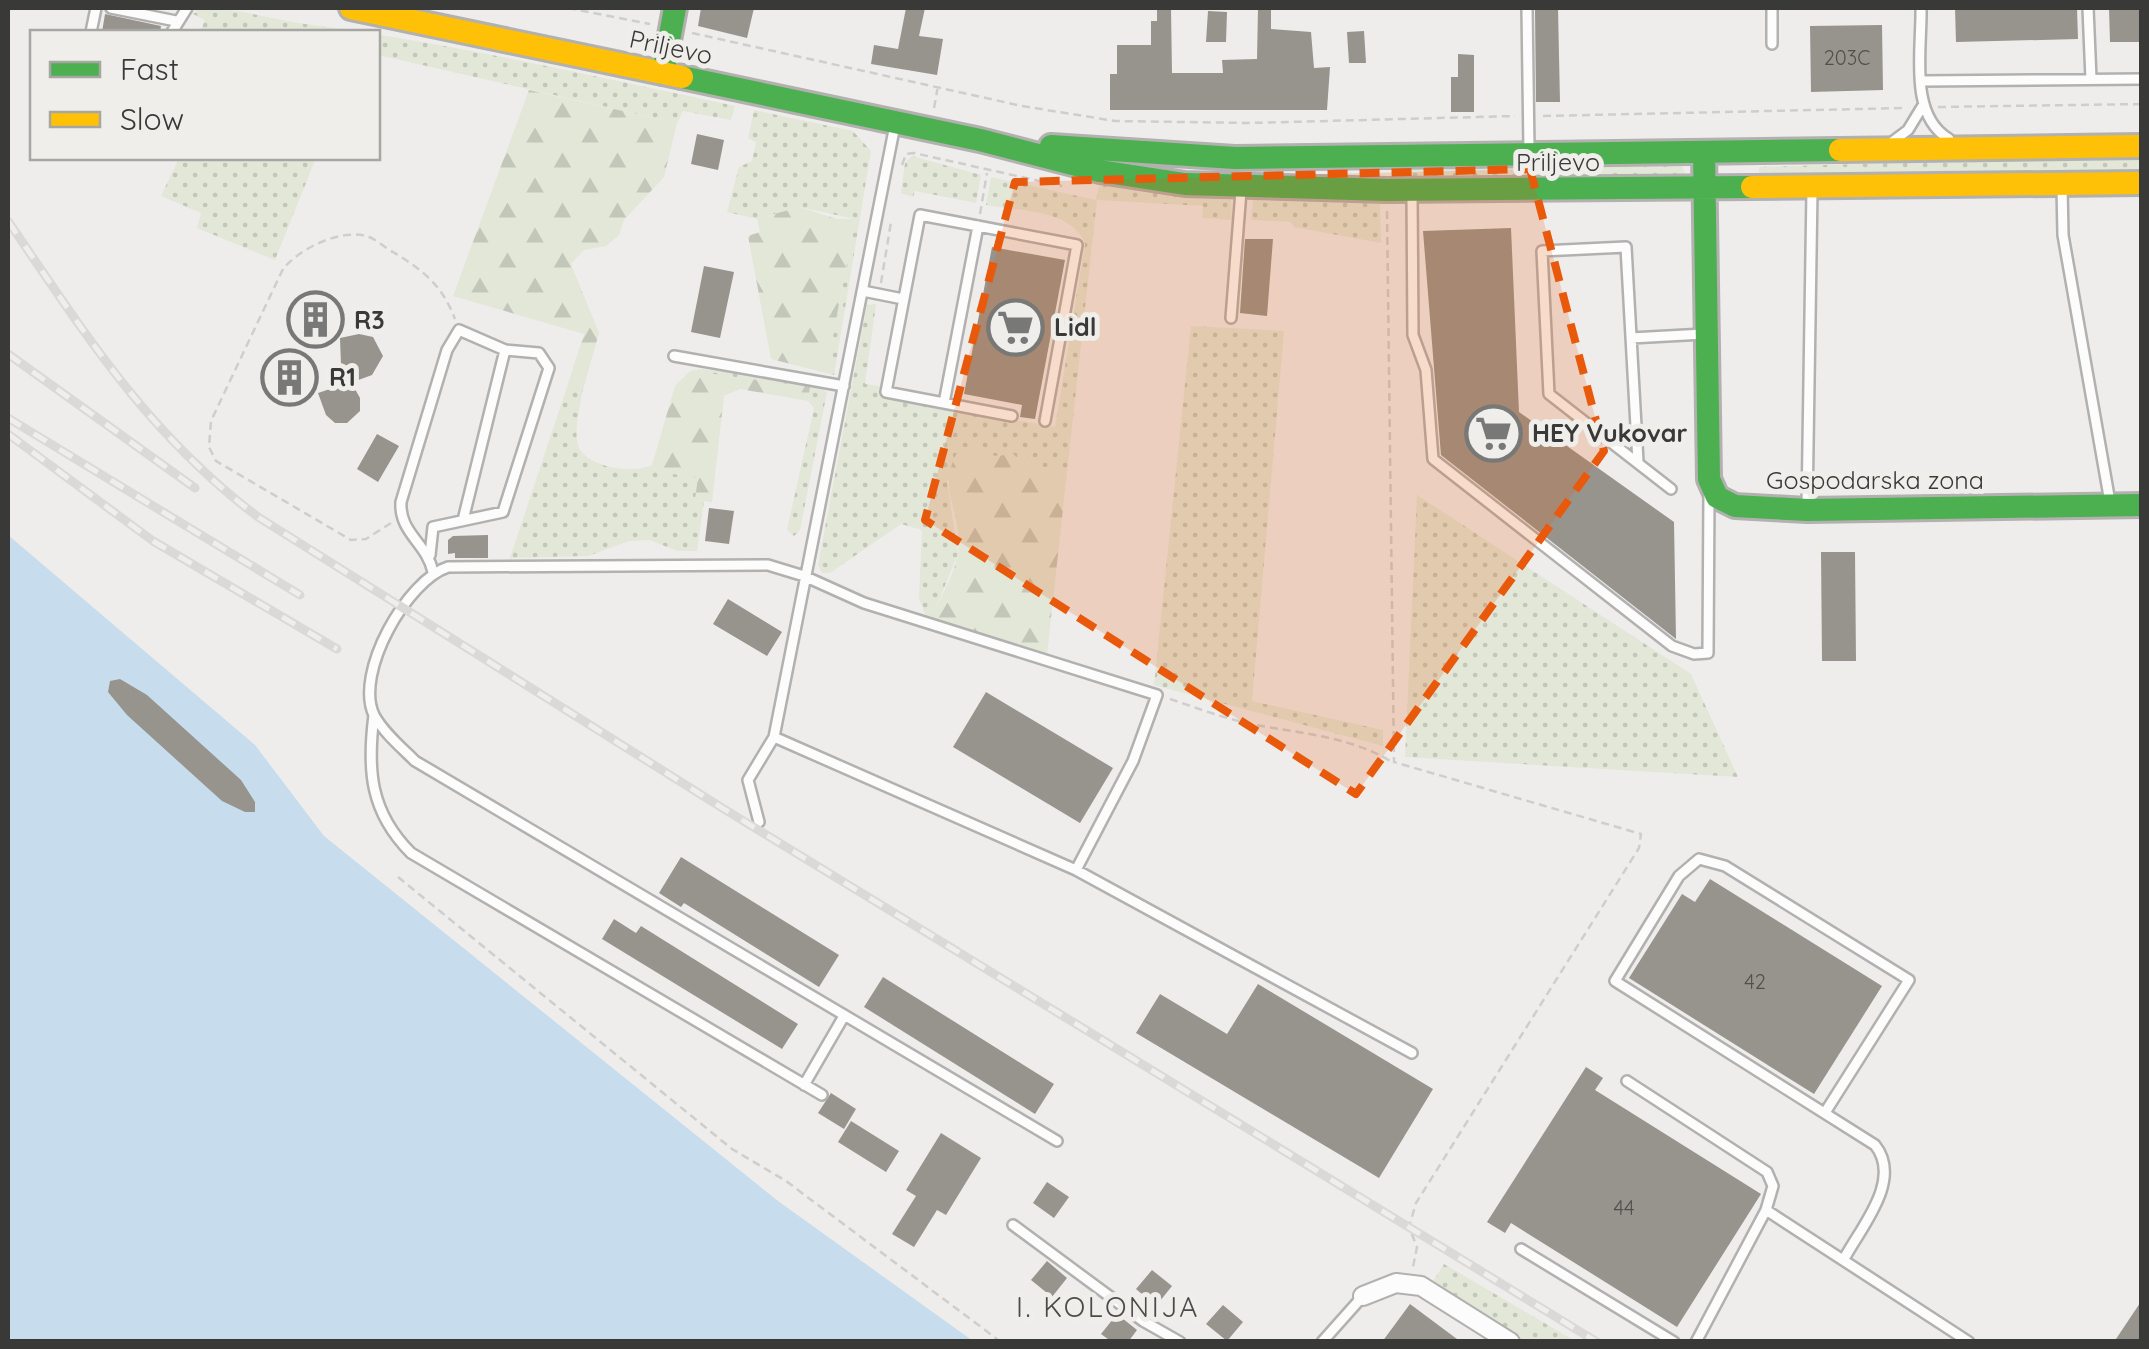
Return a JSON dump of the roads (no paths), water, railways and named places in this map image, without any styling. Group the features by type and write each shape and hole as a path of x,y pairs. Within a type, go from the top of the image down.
{"main road":[{"name":"Priljevo","path":"351,8 980,140 1100,172 1241,188 2142,183"},
{"path":"663,73 673,18"},
{"name":"Priljevo","path":"980,140 1235,158 2142,146"},
{"path":"1704,152 1709,479"},
{"name":"Gospodarska zona","path":"1709,479 1716,496 1735,506 1808,510 2142,505"}],"street":[{"path":"1363,1296 1396,1283 1421,1286 1510,1342"}],"lane":[{"path":"111,8 176,21"},
{"path":"173,30 187,8"},
{"path":"1527,8 1530,155"},
{"path":"1772,8 1772,44"},
{"path":"1872,150 1908,130 1922,107 1921,8"},
{"path":"2088,8 2091,79"},
{"path":"1922,81 2142,79"},
{"path":"1922,107 1939,133 1969,148"},
{"path":"759,822 748,780 774,737 896,122"},
{"path":"2062,184 2063,234 2110,506"},
{"path":"1808,510 1812,187"},
{"path":"1231,318 1241,188"},
{"path":"1412,190 1414,335 1426,370 1433,459 1672,646 1694,654 1708,653 1709,479"},
{"path":"1012,416 886,392 920,215 1078,245 1044,421"},
{"path":"944,403 978,226"},
{"path":"1638,462 1626,247 1542,250 1549,394 1670,489"},
{"path":"863,291 904,299"},
{"path":"430,554 405,528 400,516 447,350 459,330 504,350 539,353 549,368 504,512 433,527 433,572"},
{"path":"1631,338 1707,334"},
{"path":"463,520 504,350"},
{"path":"674,356 844,386"},
{"path":"822,1095 411,853 396,838 371,788 368,759 374,715 370,696 374,654 419,584 433,572 448,567 768,565 804,576 864,603 1157,695 1133,761 1076,870"},
{"path":"374,715 416,761 1056,1140"},
{"path":"774,737 1076,870 1412,1053"},
{"path":"1826,1110 1910,980 1724,866 1699,859 1679,876 1615,981 1826,1110 1876,1145 1884,1156 1882,1191 1844,1260"},
{"path":"804,1085 844,1016"},
{"path":"1628,1082 1767,1172 1773,1186 1766,1210 1696,1342"},
{"path":"1766,1210 1969,1342"},
{"path":"1014,1225 1132,1314 1180,1342"},
{"path":"1520,1249 1674,1342"},
{"path":"1322,1342 1363,1296"}],"water":[{"path":"8,535 255,745 324,836 778,1201 973,1341 8,1341"}],"railway":[{"path":"8,221 92,342 150,416 218,485 258,517 724,809 1597,1342"},
{"path":"8,354 195,488"},
{"path":"8,418 300,595"},
{"path":"8,434 153,541 337,649"}],"place":[{"name":"R3","path":"315,320"},
{"name":"Lidl","path":"1015,327"},
{"name":"R1","path":"290,377"},
{"name":"HEY Vukovar","path":"1493,433"}],"district":[{"name":"I. KOLONIJA","path":"1108,1307"}]}
